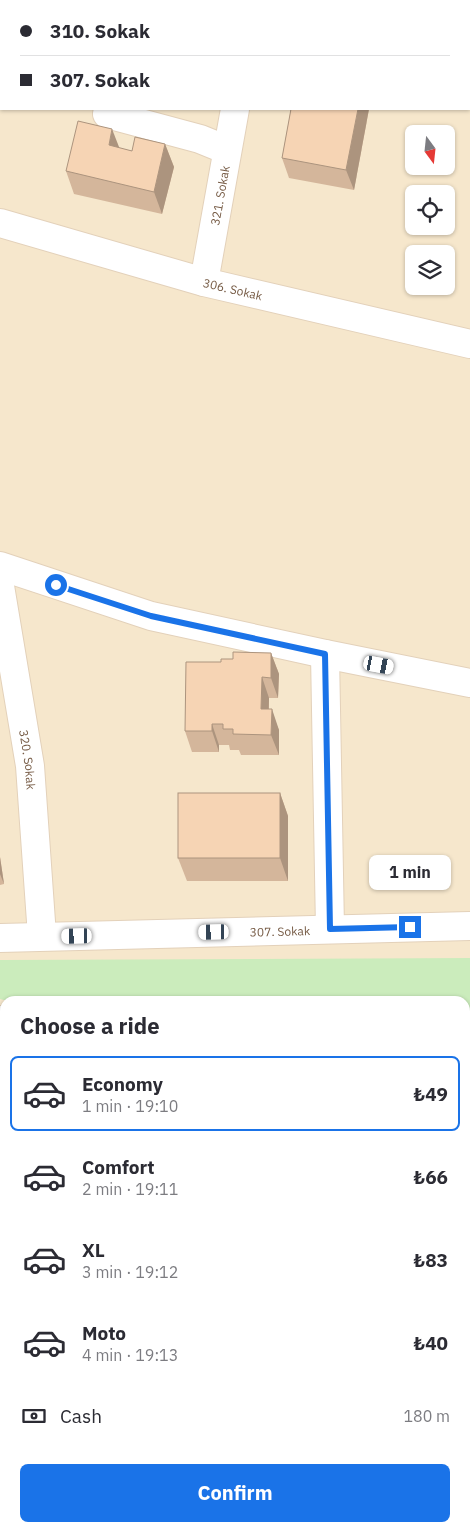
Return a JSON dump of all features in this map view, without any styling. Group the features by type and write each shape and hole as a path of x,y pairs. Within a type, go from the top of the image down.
{"street":[{"name":"321. Sokak","path":"204,282 235,110"},
{"path":"107,114 200,138 227,150"},
{"name":"306. Sokak","path":"0,223 204,282 470,344"},
{"path":"0,566 151,616 470,683"},
{"name":"320. Sokak","path":"0,586 30,766 42,936"},
{"path":"325,654 330,929"},
{"name":"307. Sokak","path":"0,938 470,926"}],"shaded area":[{"path":"0,110 470,110 470,996 0,996"}],"green space":[{"path":"470,958 470,996 0,996 0,960"}],"building":[{"path":"291,110 358,110 346,170 282,158"},
{"path":"78,121 112,129 109,145 132,151 135,137 165,144 154,192 66,171"},
{"path":"233,652 271,653 271,678 262,677 261,709 272,709 271,735 233,734 233,729 223,729 223,724 212,724 212,731 185,731 186,662 221,662 221,659 233,659"},
{"path":"178,793 280,793 280,858 178,858"}],"route":[{"path":"56,585 151,616 325,654 330,929 410,927"}]}
